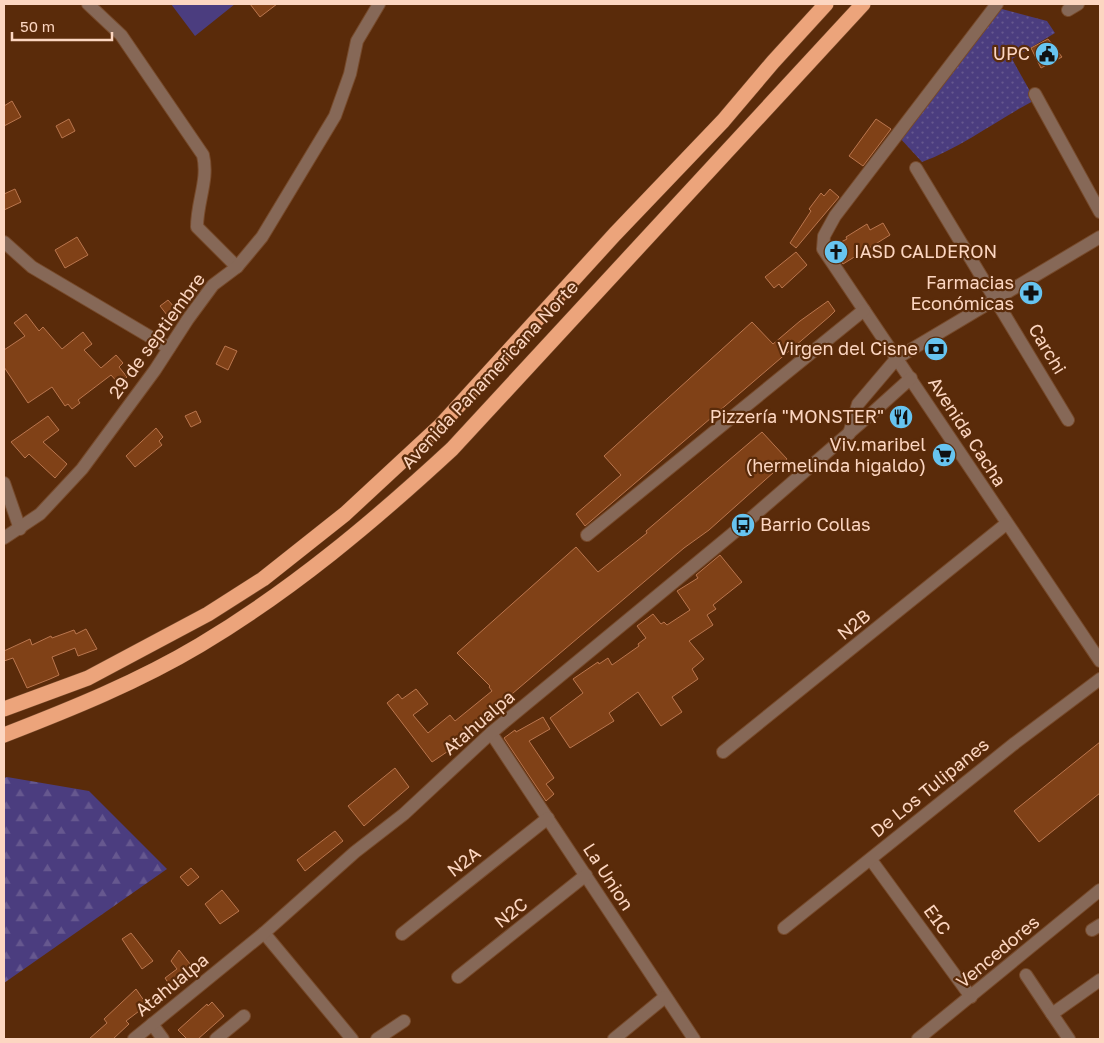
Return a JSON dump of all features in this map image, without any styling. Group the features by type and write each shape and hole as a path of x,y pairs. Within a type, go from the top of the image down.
{"highway":[{"name":"Avenida Panamericana Norte","path":"4,709 88,678 208,614 263,579 345,514 441,425 615,234 723,121 772,62 826,4"},
{"name":"Avenida Panamericana Norte","path":"4,735 99,698 200,645 304,577 387,509 452,449 638,244 862,4"}],"street":[{"path":"88,4 121,35 203,154 207,170 197,213 197,227 237,267"},
{"name":"29 de septiembre","path":"4,538 40,514 82,469 213,285 237,267 262,237 335,116 350,74 357,41 379,4"},
{"name":"Avenida Cacha","path":"997,4 829,226 823,242 823,251 911,378 1006,524 1100,661"},
{"path":"1035,94 1100,212"},
{"name":"Carchi","path":"916,168 1068,420"},
{"path":"849,434 858,404 897,358 1100,237"},
{"path":"4,242 32,267 169,348"},
{"path":"587,535 864,310"},
{"name":"Atahualpa","path":"134,1039 264,933 355,852 404,814 491,733 849,434 911,378"},
{"path":"4,482 20,529"},
{"name":"N2B","path":"723,752 1006,524"},
{"name":"De Los Tulipanes","path":"784,928 1015,743 1100,679"},
{"name":"La Union","path":"491,733 694,1039"},
{"name":"N2A","path":"402,934 548,818"},
{"name":"E1C","path":"874,864 971,997"},
{"name":"N2C","path":"458,977 586,875"},
{"name":"Vencedores","path":"918,1039 1100,890"},
{"path":"264,933 352,1039"},
{"path":"1026,975 1069,1039"},
{"path":"1052,1014 1100,980"},
{"path":"614,1039 665,997"},
{"path":"216,1039 244,1016"},
{"path":"378,1039 404,1021"},
{"path":"152,1024 163,1039"}],"green space":[{"path":"171,4 235,4 195,36"},
{"path":"998,8 1047,21 1055,33 1012,59 1035,100 965,141 922,162 899,137"},
{"path":"4,778 89,791 167,869 4,983"}],"building":[{"path":"250,4 277,4 260,17"},
{"name":"UPC","path":"1048,39 1062,57 1041,68 1031,48"},
{"path":"12,101 21,117 4,126 4,106"},
{"path":"69,119 75,131 62,138 56,126"},
{"path":"876,119 891,129 863,166 849,156"},
{"path":"15,189 21,202 4,210 4,194"},
{"path":"830,189 839,197 796,248 790,243 811,211 809,209 821,193 824,196"},
{"path":"883,223 890,235 843,264 833,250 843,244 841,242 847,239 846,237 867,224 870,230"},
{"path":"77,237 88,255 65,268 55,250"},
{"path":"796,252 807,265 782,288 779,284 774,288 765,277"},
{"path":"168,300 175,308 167,315 160,306"},
{"path":"828,301 835,311 830,316 585,526 576,514 621,475 604,456 752,322 773,344"},
{"path":"26,314 39,331 43,327 62,349 83,332 92,344 84,350 101,368 116,355 123,363 119,367 127,377 119,384 111,375 78,400 80,403 72,409 68,404 65,406 52,387 28,403 4,367 4,350 25,336 14,323"},
{"path":"225,346 237,351 228,370 216,364"},
{"path":"196,411 201,422 191,427 185,416"},
{"path":"48,416 59,430 43,442 67,464 55,478 29,454 25,458 11,442"},
{"path":"156,428 163,437 159,441 162,445 135,467 126,456"},
{"path":"762,432 787,459 783,464 709,530 684,548 493,710 497,713 478,731 432,762 387,703 398,694 402,699 416,689 428,704 413,715 428,733 450,715 455,721 492,691 490,686 457,653 576,547 598,572 647,533 646,531"},
{"path":"720,555 742,582 713,605 716,609 707,615 713,625 689,641 704,659 692,669 698,679 672,697 682,712 661,726 638,692 609,713 614,721 570,748 550,718 583,693 573,679 598,662 599,664 608,658 612,665 639,646 638,644 646,638 637,626 653,614 661,624 664,622 667,625 690,610 677,591 698,578 696,575"},
{"path":"86,629 97,649 78,656 75,648 52,657 59,675 27,688 13,658 4,661 4,651 30,639 32,645 51,636 52,638 74,630 76,634"},
{"path":"543,717 550,729 529,741 554,778 546,784 554,794 546,801 504,738 515,730 516,732"},
{"path":"1100,742 1100,793 1039,842 1014,811"},
{"path":"395,768 409,787 364,826 348,806"},
{"path":"335,831 343,841 305,871 297,860"},
{"path":"191,868 199,877 188,886 180,877"},
{"path":"222,890 239,911 220,924 205,904"},
{"path":"131,933 153,961 142,969 122,939"},
{"path":"179,950 194,969 171,987 165,978 177,969 171,961"},
{"path":"136,989 147,1005 126,1021 129,1024 113,1039 89,1039 107,1023 104,1019"},
{"path":"212,1002 224,1016 198,1039 187,1039 178,1030 207,1004 208,1006"}],"place":[{"name":"UPC","path":"1047,54"},
{"name":"IASD CALDERON","path":"836,252"},
{"name":"Farmacias Económicas","path":"1031,293"},
{"name":"Virgen del Cisne","path":"936,349"},
{"name":"Pizzería \"MONSTER\"","path":"901,417"},
{"name":"Viv.maribel (hermelinda higaldo)","path":"944,455"},
{"name":"Barrio Collas","path":"743,525"}]}
